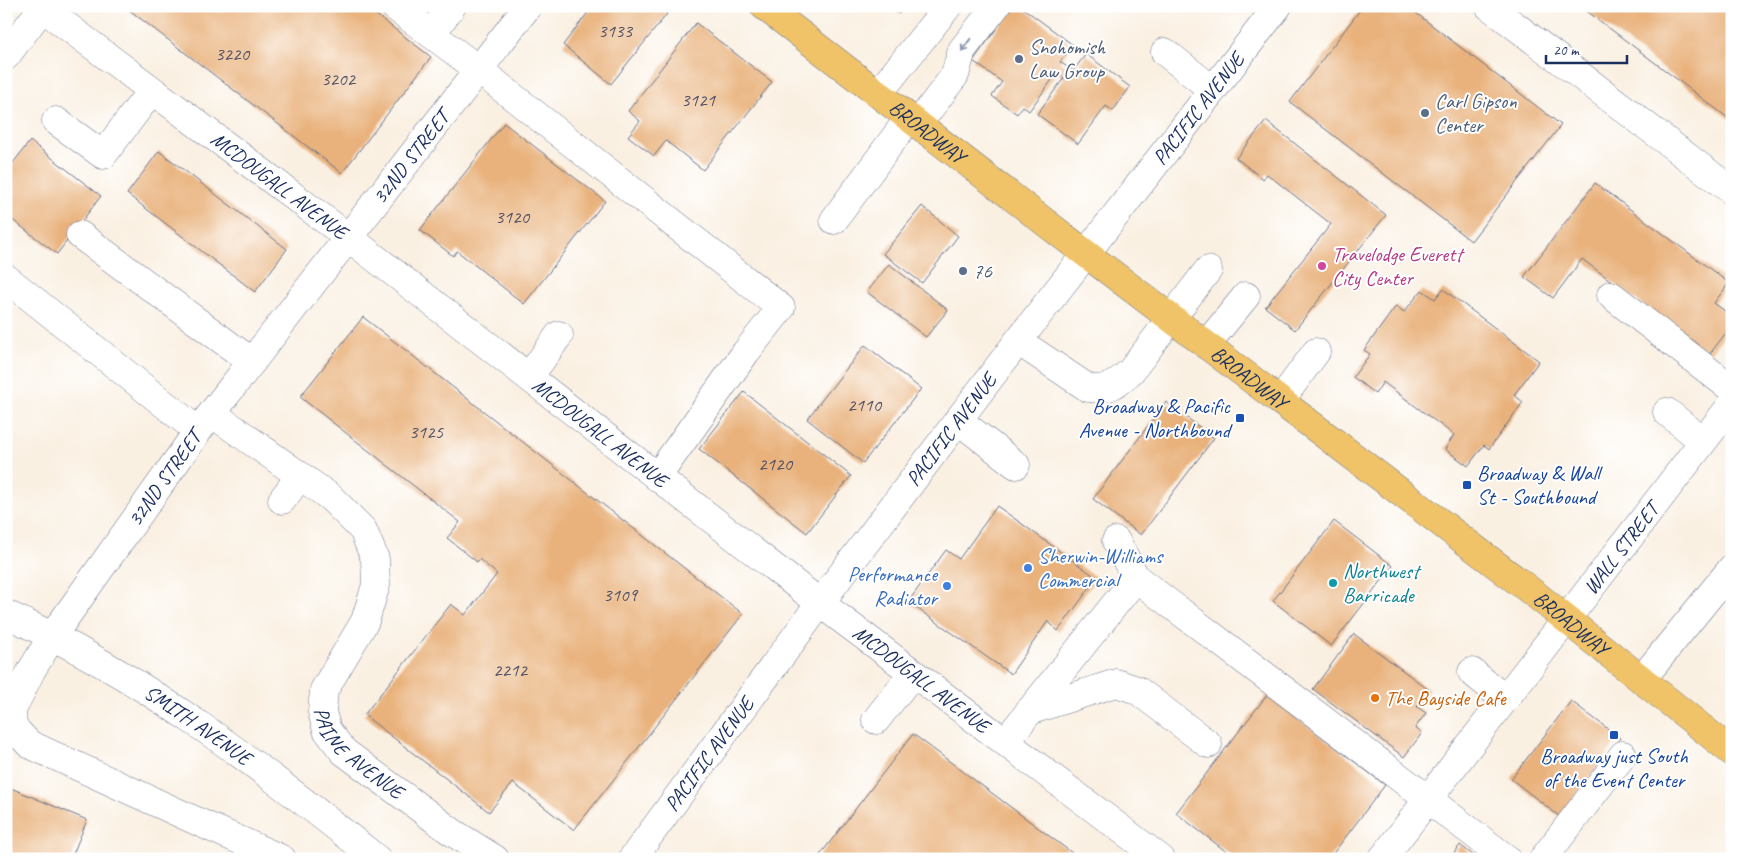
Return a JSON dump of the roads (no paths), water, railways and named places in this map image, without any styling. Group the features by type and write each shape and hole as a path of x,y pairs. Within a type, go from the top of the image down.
{"main road":[{"name":"BROADWAY","path":"764,6 1566,619 1732,752"}],"street":[{"path":"394,6 479,70 790,315 657,477"},
{"path":"431,34 452,6"},
{"name":"32ND STREET","path":"282,859 29,744 13,727 12,710 31,671 53,635 205,422 528,6"},
{"path":"878,94 948,6"},
{"path":"834,220 913,121 955,75 962,50 996,6"},
{"name":"PACIFIC AVENUE","path":"632,859 740,709 958,420 1085,253 1278,6"},
{"path":"1489,6 1732,191"},
{"path":"6,56 41,7"},
{"name":"MCDOUGALL AVENUE","path":"41,7 348,237 820,603 1161,859"},
{"path":"1165,52 1213,90"},
{"path":"56,121 103,155 152,90"},
{"path":"80,235 252,362"},
{"path":"1018,341 1088,388 1102,390 1118,383 1131,371 1208,270"},
{"name":"PAINE AVENUE","path":"6,278 205,422 300,476 330,497 356,540 375,559 376,585 365,621 324,690 322,712 326,730 343,751 452,832 495,859"},
{"path":"1611,295 1732,388"},
{"path":"1206,345 1246,296"},
{"path":"529,377 559,335"},
{"path":"1280,401 1316,352"},
{"name":"WALL STREET","path":"1382,859 1732,404"},
{"path":"1666,412 1703,441"},
{"path":"958,420 1016,465"},
{"path":"282,500 300,476"},
{"path":"1116,541 1136,578 1507,859"},
{"path":"1642,679 1732,568"},
{"path":"1004,742 1136,578"},
{"name":"SMITH AVENUE","path":"6,614 53,635 187,717 273,777 377,859"},
{"path":"1472,672 1505,699"},
{"path":"876,720 913,673"},
{"path":"1029,711 1116,683 1138,690 1208,744"},
{"path":"1543,859 1623,755"}],"place":[{"name":"Snohomish Law Group","path":"1019,59"},
{"name":"Carl Gipson Center","path":"1425,113"},
{"name":"Travelodge Everett City Center","path":"1322,266"},
{"name":"76","path":"963,271"},
{"name":"Broadway & Pacific Avenue - Northbound","path":"1240,418"},
{"name":"Broadway & Wall St - Southbound","path":"1467,485"},
{"name":"Sherwin-Williams Commercial","path":"1028,568"},
{"name":"Northwest Barricade","path":"1333,583"},
{"name":"Performance Radiator","path":"947,586"},
{"name":"The Bayside Cafe","path":"1375,698"},
{"name":"Broadway just South of the Event Center","path":"1614,735"}]}
